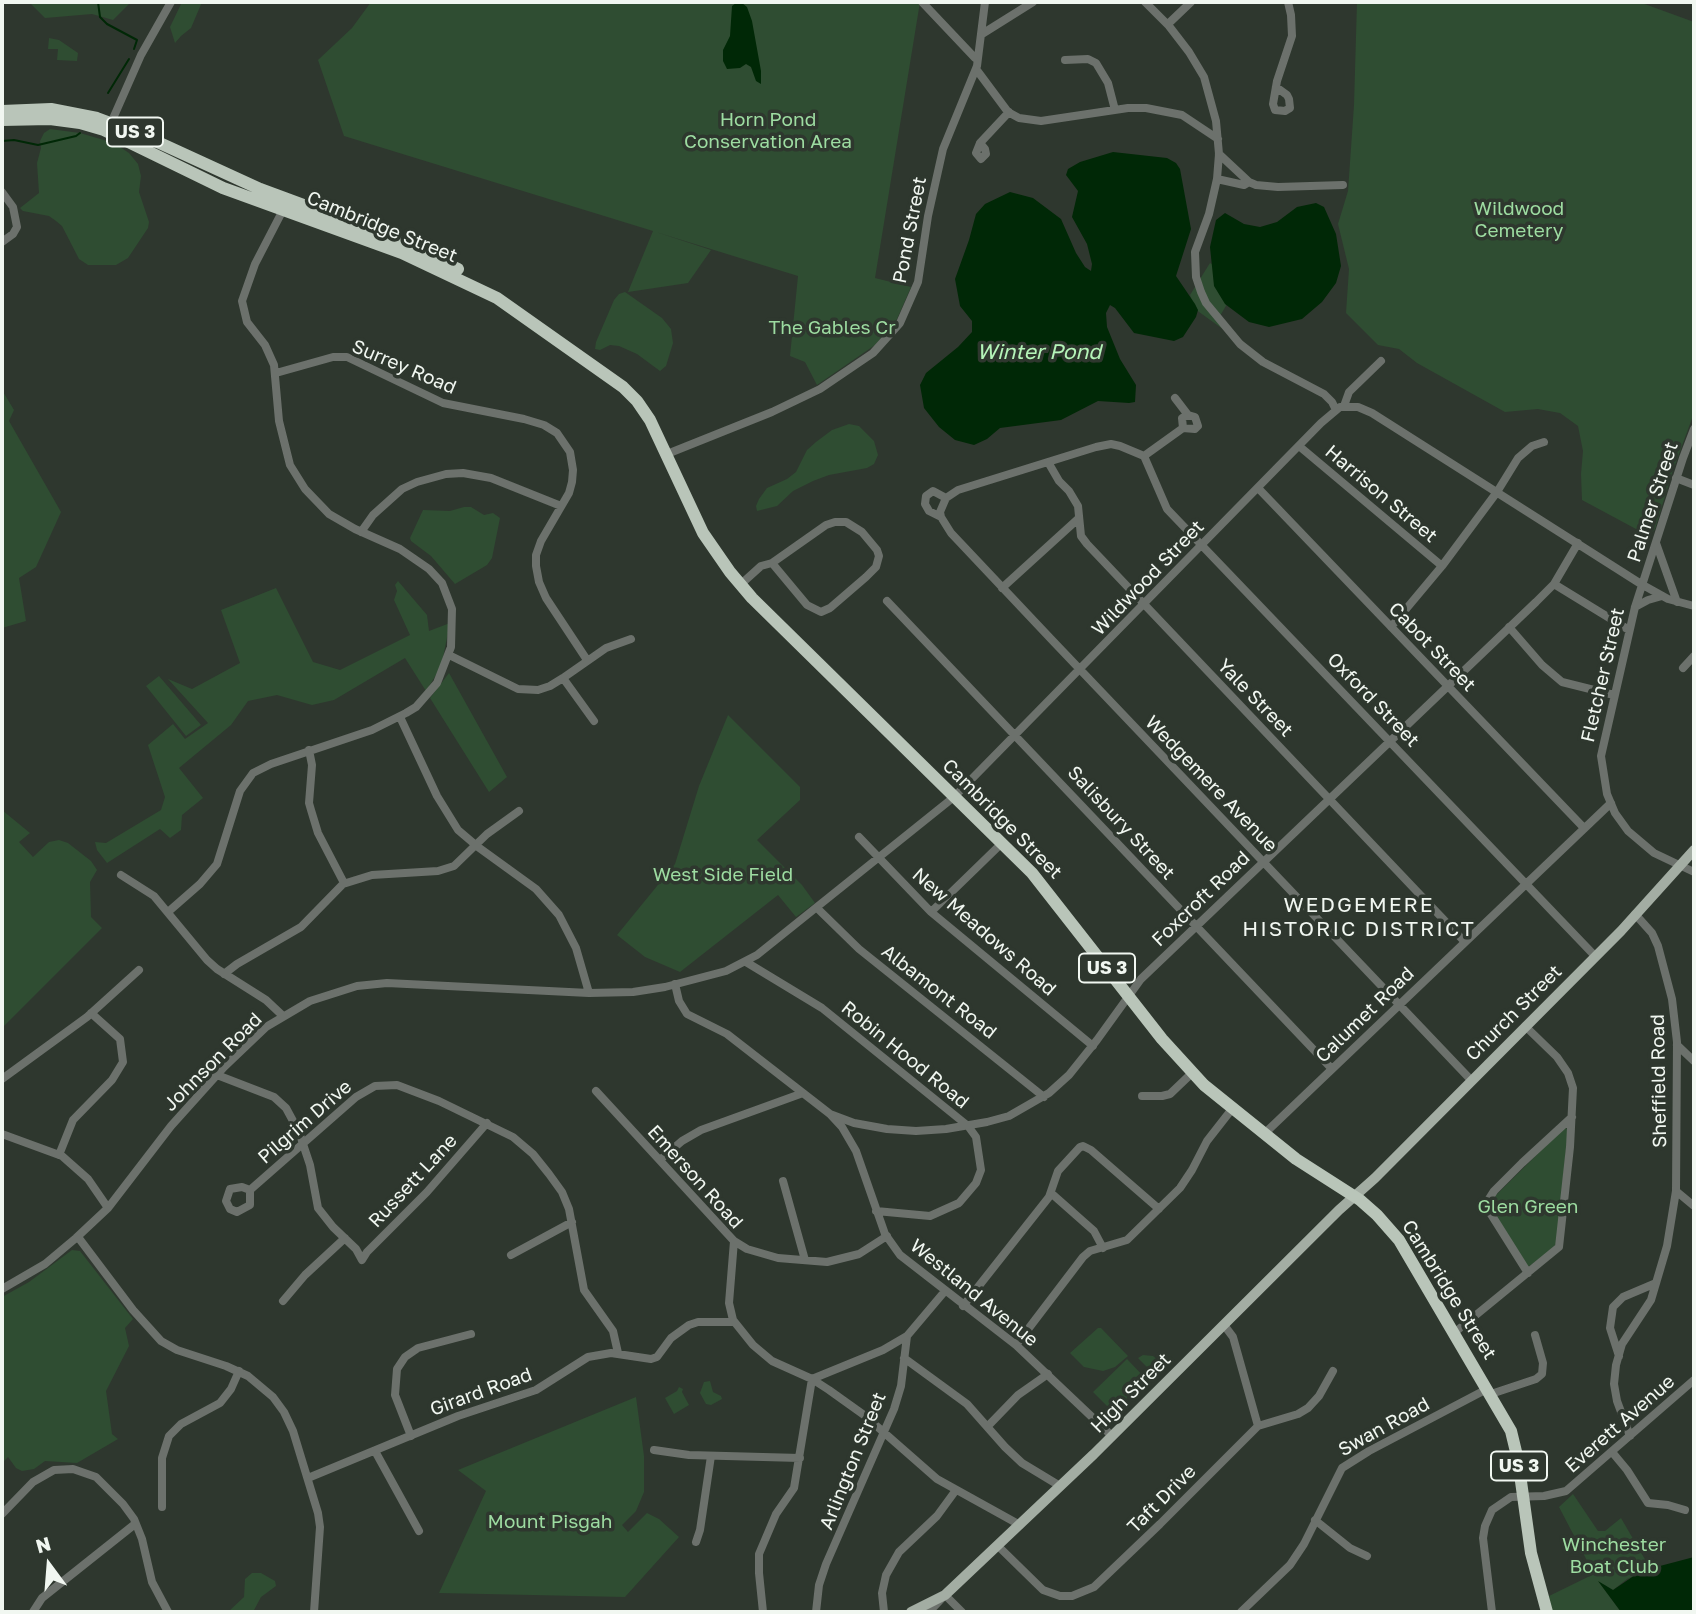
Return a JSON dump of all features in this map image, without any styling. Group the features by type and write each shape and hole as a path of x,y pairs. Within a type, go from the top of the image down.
{"highway":[{"name":"US 3","path":"2,111 51,108 88,115 111,123 172,157 206,181 249,198"},
{"name":"US 3","path":"2,121 19,118 50,119 90,126 172,157"},
{"name":"Cambridge Street","path":"172,157 260,189 497,298 618,383 645,413 667,454 697,523 740,584 784,631 1045,888 1192,1073 1316,1174 1354,1196 1377,1215 1399,1240 1513,1437 1531,1553 1546,1612"},
{"name":"Cambridge Street","path":"249,198 341,225"}],"main road":[{"name":"Church Street","path":"1354,1196 1594,956 1694,850"},
{"name":"High Street","path":"944,1595 1112,1436 1354,1196"},
{"path":"911,1612 944,1595"}],"street":[{"path":"111,123 141,55 171,2"},
{"path":"922,2 975,58"},
{"name":"Pond Street","path":"667,454 804,398 858,364 890,336 907,311 918,282 928,216 943,149 976,69 985,2"},
{"path":"982,34 1033,2"},
{"path":"1145,2 1167,24 1204,77 1216,121 1219,154 1217,179 1209,214 1195,252 1196,277 1206,303 1240,344 1263,362 1324,394 1340,408 1358,407 1372,413 1662,596 1694,606"},
{"path":"1167,24 1191,2"},
{"path":"1276,87 1292,36 1292,15 1288,2"},
{"path":"1065,60 1088,59 1096,63 1108,83 1115,110"},
{"path":"976,69 1009,112 1019,118 1041,121 1146,108 1182,115 1218,139"},
{"path":"980,143 1009,112"},
{"path":"1219,154 1256,186 1343,185"},
{"path":"1217,179 1244,186 1250,182"},
{"path":"2,192 13,207 17,224 13,234 2,242"},
{"path":"249,198 269,209 273,215 273,225"},
{"path":"168,912 200,884 221,856 240,791 253,773 309,750 372,730 400,717 416,707 429,693 443,671 449,655 453,630 452,609 442,583 418,558 339,521 305,489 290,465 279,421 276,373 265,345 247,322 242,301 273,225 283,210"},
{"name":"Surrey Road","path":"276,373 333,357 347,357 443,403 544,425 557,433 570,452 572,482 541,541 536,555 536,566 546,598 587,660"},
{"name":"Wildwood Street","path":"675,984 726,971 746,962 954,797 1299,446 1340,408 1349,392 1381,361"},
{"path":"941,517 944,500 958,490 1096,447 1111,444 1130,448 1144,456 1183,428 1195,429 1198,426 1195,417 1188,415 1175,398"},
{"path":"1183,428 1182,418 1188,415"},
{"name":"Palmer Street","path":"1642,584 1694,429"},
{"path":"1391,627 1443,566 1497,492 1518,458 1532,446 1544,442"},
{"name":"Harrison Street","path":"1299,446 1443,566"},
{"name":"Oxford Street","path":"1144,456 1167,509 1594,956"},
{"name":"Yale Street","path":"1048,462 1075,500 1081,536 1087,544 1464,941"},
{"path":"361,532 373,515 402,489 446,474 463,473 491,478 561,506"},
{"path":"1676,478 1694,485"},
{"name":"Cabot Street","path":"1258,488 1584,828"},
{"name":"Wedgemere Avenue","path":"944,500 941,493 933,491 926,496 925,504 929,510 941,517 951,533 1471,1080"},
{"path":"1003,588 1079,518"},
{"path":"740,584 762,566 772,563 826,525 840,522 852,524 862,532 873,543 879,556 876,568 830,608 821,612 807,605 772,563"},
{"name":"Foxcroft Road","path":"830,1114 854,1123 887,1129 968,1126 1009,1116 1044,1097 1069,1075 1125,1004 1141,979 1554,584 1578,543"},
{"path":"1656,543 1677,602"},
{"path":"1554,584 1629,630"},
{"name":"Fletcher Street","path":"1642,584 1601,756 1607,794 1628,831 1640,843 1694,872"},
{"path":"1635,607 1662,596"},
{"name":"Salisbury Street","path":"887,601 1332,1069"},
{"path":"1509,627 1562,682 1615,695"},
{"path":"449,655 518,689 538,690 564,678 606,648 631,639"},
{"path":"1684,668 1694,656"},
{"path":"564,678 594,721"},
{"path":"400,717 458,830 549,901 564,922 576,948 589,993"},
{"path":"309,750 312,765 311,810 318,833 344,883"},
{"name":"Calumet Road","path":"1264,1134 1611,803"},
{"path":"224,974 301,927 344,883 372,875 446,870 462,861 487,834 520,811"},
{"name":"New Meadows Road","path":"859,837 931,912 1093,1045"},
{"path":"931,912 1002,843"},
{"path":"121,875 150,892 207,960 266,1000 283,1016"},
{"name":"Albamont Road","path":"817,908 851,942 1044,1097"},
{"name":"Sheffield Road","path":"1619,1356 1622,1344 1651,1300 1667,1246 1676,1191 1675,1016 1658,946 1652,933 1635,914"},
{"name":"Robin Hood Road","path":"746,962 822,1008 968,1126 976,1137 981,1170 976,1183 959,1203 930,1216 876,1211"},
{"path":"2,1079 91,1013 139,970"},
{"name":"Johnson Road","path":"2,1289 45,1264 78,1237 108,1208 172,1126 251,1040 283,1016 310,1001 335,992 387,982 589,993 633,992 675,984"},
{"name":"Westland Avenue","path":"675,984 681,1006 687,1014 727,1034 830,1114 842,1127 856,1151 887,1236 900,1255 1016,1345 1112,1436"},
{"path":"59,1155 73,1120 112,1080 123,1062 120,1040 91,1013"},
{"path":"1454,1333 1559,1247 1573,1088 1568,1073 1557,1057 1525,1026"},
{"path":"1677,1045 1694,1061"},
{"path":"1142,1096 1160,1097 1170,1094 1192,1073"},
{"path":"217,1075 274,1097 291,1115 310,1165 318,1208 345,1238 305,1275 283,1301"},
{"name":"Pilgrim Drive","path":"250,1190 366,1090 387,1084 409,1089 487,1123 513,1137 533,1154 562,1192 572,1222 582,1286 613,1331 618,1353"},
{"name":"Emerson Road","path":"596,1091 734,1241 729,1286 729,1303 734,1322"},
{"path":"660,1160 682,1140 701,1130 803,1093"},
{"path":"1016,1345 1079,1261 1090,1251 1127,1240 1186,1180 1204,1145 1233,1109"},
{"path":"1528,1273 1489,1211 1487,1202 1494,1191 1550,1134 1572,1117"},
{"name":"Russett Lane","path":"345,1238 362,1260 427,1192 487,1123"},
{"path":"2,1134 59,1155 88,1179 108,1208"},
{"path":"963,1306 1051,1193 1058,1171 1081,1146 1091,1150 1159,1209"},
{"path":"783,1181 806,1260"},
{"path":"1676,1191 1694,1206"},
{"path":"1051,1193 1091,1227 1103,1248"},
{"path":"510,1255 572,1222"},
{"path":"734,1241 778,1258 839,1261 859,1254 887,1236"},
{"path":"78,1237 133,1310 161,1341 177,1350 239,1371 262,1386 284,1412 315,1499 320,1527 314,1612"},
{"path":"1630,1436 1621,1416 1614,1384 1619,1356 1610,1328 1613,1307 1623,1297 1656,1283"},
{"path":"812,1379 883,1350 907,1336 945,1291"},
{"name":"Girard Road","path":"308,1478 458,1416 536,1390 588,1357 618,1353 651,1359 657,1357 671,1338 689,1325 698,1322 734,1322"},
{"path":"734,1322 753,1345 772,1361 812,1379 864,1415 919,1465 1020,1525"},
{"path":"1224,1325 1233,1337 1258,1426 1298,1414 1308,1408 1320,1396 1333,1371"},
{"path":"411,1436 395,1395 397,1368 405,1357 418,1348 471,1334"},
{"name":"Swan Road","path":"1241,1612 1290,1565 1304,1544 1337,1474 1345,1465 1489,1392 1542,1374 1543,1363 1535,1335"},
{"name":"Arlington Street","path":"816,1612 819,1585 826,1564 884,1433 901,1386 907,1336"},
{"path":"904,1358 967,1404 1004,1447 1022,1463 1060,1486"},
{"path":"162,1507 162,1458 169,1436 181,1424 220,1403 231,1389 239,1371"},
{"path":"988,1426 1018,1395 1048,1374"},
{"path":"763,1612 758,1573 759,1554 776,1514 794,1488 812,1379"},
{"name":"Everett Avenue","path":"1492,1612 1483,1538 1492,1510 1511,1497 1524,1498 1566,1491 1694,1380"},
{"name":"Taft Drive","path":"998,1546 1043,1590 1066,1596 1083,1593 1098,1583 1258,1426"},
{"path":"654,1450 711,1456 800,1458"},
{"path":"375,1451 419,1531"},
{"path":"1612,1452 1627,1469 1648,1503 1685,1510"},
{"path":"696,1542 711,1456"},
{"path":"2,1514 23,1491 44,1475 64,1468 96,1477 123,1504 135,1524 152,1582 168,1612"},
{"path":"884,1612 882,1593 886,1575 899,1552 937,1516 957,1490"},
{"path":"1315,1520 1350,1548 1367,1556"},
{"path":"33,1612 42,1598 60,1582 135,1524"},
{"path":"944,1595 962,1612"},
{"name":"High Street","path":"929,1612 944,1595"}],"green space":[{"path":"29,2 131,2 113,20 92,14 45,18"},
{"path":"182,2 202,2 191,28 175,43 170,27"},
{"name":"Horn Pond Conservation Area","path":"371,2 920,2 875,278 911,287 897,319 875,345 817,385 805,362 790,356 798,276 656,232 711,250 688,283 628,292 653,231 344,136 318,60 352,28"},
{"name":"Wildwood Cemetery","path":"1357,2 1639,2 1694,22 1694,413 1655,529 1649,536 1582,500 1583,451 1578,426 1560,413 1538,409 1505,412 1417,363 1399,349 1378,345 1346,313 1349,269 1338,224 1348,191"},
{"path":"49,38 59,40 78,53 77,61 57,60 58,49 48,49"},
{"path":"50,129 80,133 114,143 129,153 138,164 141,176 139,192 149,222 148,228 128,258 116,265 88,265 79,259 62,226 49,216 20,208 39,193 37,163 40,141"},
{"path":"1210,263 1222,270 1227,304 1220,316 1224,330 1195,309 1190,295"},
{"path":"625,292 662,318 671,329 673,343 666,366 660,371 637,354 619,346 610,345 600,350 595,349 614,300"},
{"path":"2,390 14,410 9,421 61,512 36,567 19,578 26,621 2,628"},
{"path":"849,424 859,426 874,441 878,455 874,464 813,481 793,491 777,506 757,511 759,499 767,488 796,472 807,450 832,430"},
{"path":"471,507 484,515 493,513 500,518 492,558 487,565 455,584 431,556 410,538 423,510 450,511"},
{"path":"398,581 427,615 429,631 450,623 441,667 426,691 405,658 334,700 312,705 277,695 248,701 231,725 179,768 203,798 182,815 181,830 170,838 160,829 107,863 97,850 95,842 106,843 161,810 165,797 148,745 173,724 185,739 208,723 168,679 192,689 240,663 221,610 276,588 313,662 340,670 410,635 394,600 397,591 395,585"},
{"path":"449,673 507,777 489,792 430,698"},
{"path":"159,676 201,725 186,736 146,686"},
{"name":"West Side Field","path":"728,715 800,787 800,800 757,840 802,885 815,903 796,917 778,895 680,972 645,957 617,935 675,864 699,786"},
{"path":"2,810 30,833 19,842 33,857 49,842 59,840 68,843 91,861 97,870 90,882 91,917 102,928 2,1028"},
{"name":"Glen Green","path":"1564,1128 1568,1129 1557,1243 1528,1267 1492,1210 1490,1201"},
{"path":"72,1250 80,1251 133,1319 125,1328 129,1346 106,1391 112,1434 118,1439 77,1463 45,1461 34,1469 22,1471 16,1468 8,1457 2,1463 2,1297 29,1282"},
{"path":"1098,1328 1128,1356 1115,1367 1103,1371 1084,1367 1070,1353"},
{"path":"1143,1355 1153,1356 1160,1362 1150,1370 1138,1358"},
{"path":"1127,1359 1147,1380 1113,1412 1093,1392"},
{"path":"710,1381 713,1392 722,1399 711,1405 706,1404 700,1393 704,1382"},
{"path":"679,1387 683,1389 689,1405 674,1414 665,1398"},
{"name":"Mount Pisgah","path":"636,1397 644,1456 644,1492 636,1511 622,1525 628,1532 647,1513 659,1519 679,1537 625,1597 439,1593 486,1491 458,1470"},
{"name":"Winchester Boat Club","path":"1573,1494 1598,1531 1605,1531 1621,1518 1650,1568 1627,1579 1613,1590 1599,1582 1621,1612 1552,1612 1549,1596 1594,1574 1559,1507"},
{"path":"252,1573 261,1573 275,1581 276,1586 261,1597 253,1612 228,1612 244,1597 245,1579"}],"water":[{"path":"736,3 747,7 752,21 761,84 756,81 751,67 746,64 740,68 727,69 723,61 723,50 730,36 732,6"},
{"name":"Winter Pond","path":"1113,152 1167,158 1180,169 1191,229 1176,276 1198,310 1196,317 1183,337 1174,341 1134,333 1110,305 1106,313 1107,327 1120,359 1136,385 1135,402 1098,401 1061,420 1000,428 974,445 955,440 939,427 924,408 920,385 926,373 972,332 972,321 960,306 955,279 976,214 985,204 1010,192 1033,198 1061,219 1076,253 1091,271 1087,244 1072,217 1078,191 1066,175 1068,169 1080,162"},
{"path":"1316,203 1324,207 1336,234 1341,266 1336,283 1322,302 1302,319 1269,327 1249,322 1225,304 1214,286 1210,247 1216,220 1225,213 1244,224 1260,227 1277,222 1297,207"},
{"path":"1694,1557 1694,1612 1621,1612 1598,1581 1613,1590 1641,1571"}],"waterway":[{"path":"98,2 100,17 107,24 137,40 134,49"},
{"path":"108,93 129,59"},
{"path":"2,141 14,140 38,145 80,133"}],"district":[{"name":"WEDGEMERE HISTORIC DISTRICT","path":"1359,917"}],"park label":[{"name":"The Gables Cr","path":"832,328"}]}
